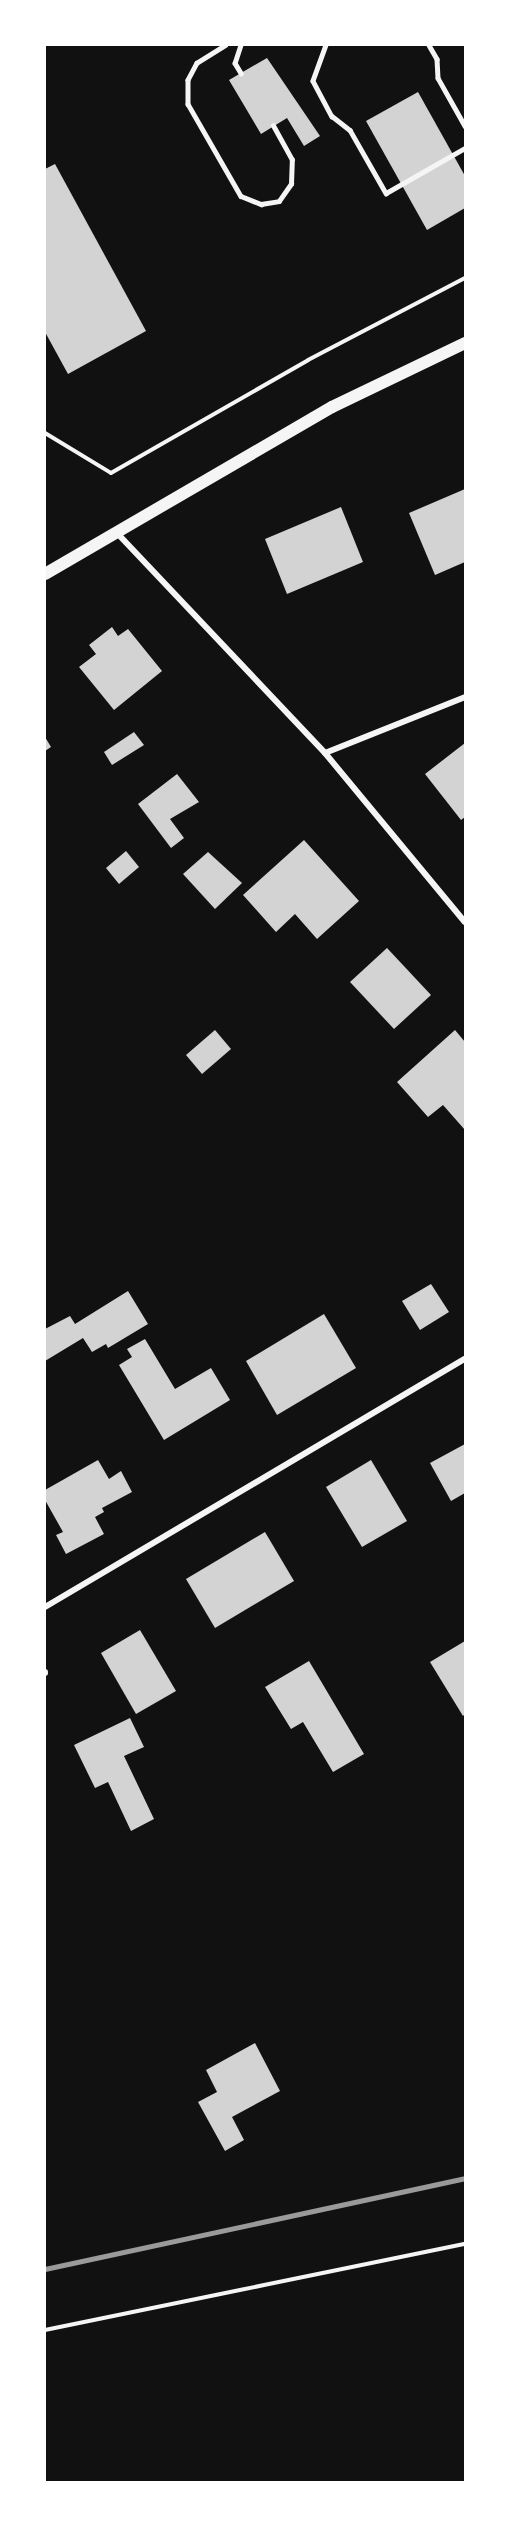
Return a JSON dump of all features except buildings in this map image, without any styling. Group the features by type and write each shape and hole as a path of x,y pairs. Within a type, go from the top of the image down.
{"main road":[{"path":"45,574 333,407 465,343"}],"street":[{"path":"117,533 325,753 465,922"},
{"path":"325,753 465,696"},
{"path":"45,1606 465,1359"}],"lane":[{"path":"226,45 197,63 188,80 188,104 241,196 261,204 279,201 291,184 292,160 273,126"},
{"path":"241,45 236,63 241,73"},
{"path":"326,45 313,81 332,116 350,130 386,193 465,147"},
{"path":"429,45 437,59 438,78 465,126"}],"path":[{"path":"45,433 111,473 308,360 465,278"},
{"path":"45,2330 465,2244"}],"railway":[{"path":"45,2269 465,2178"}]}
